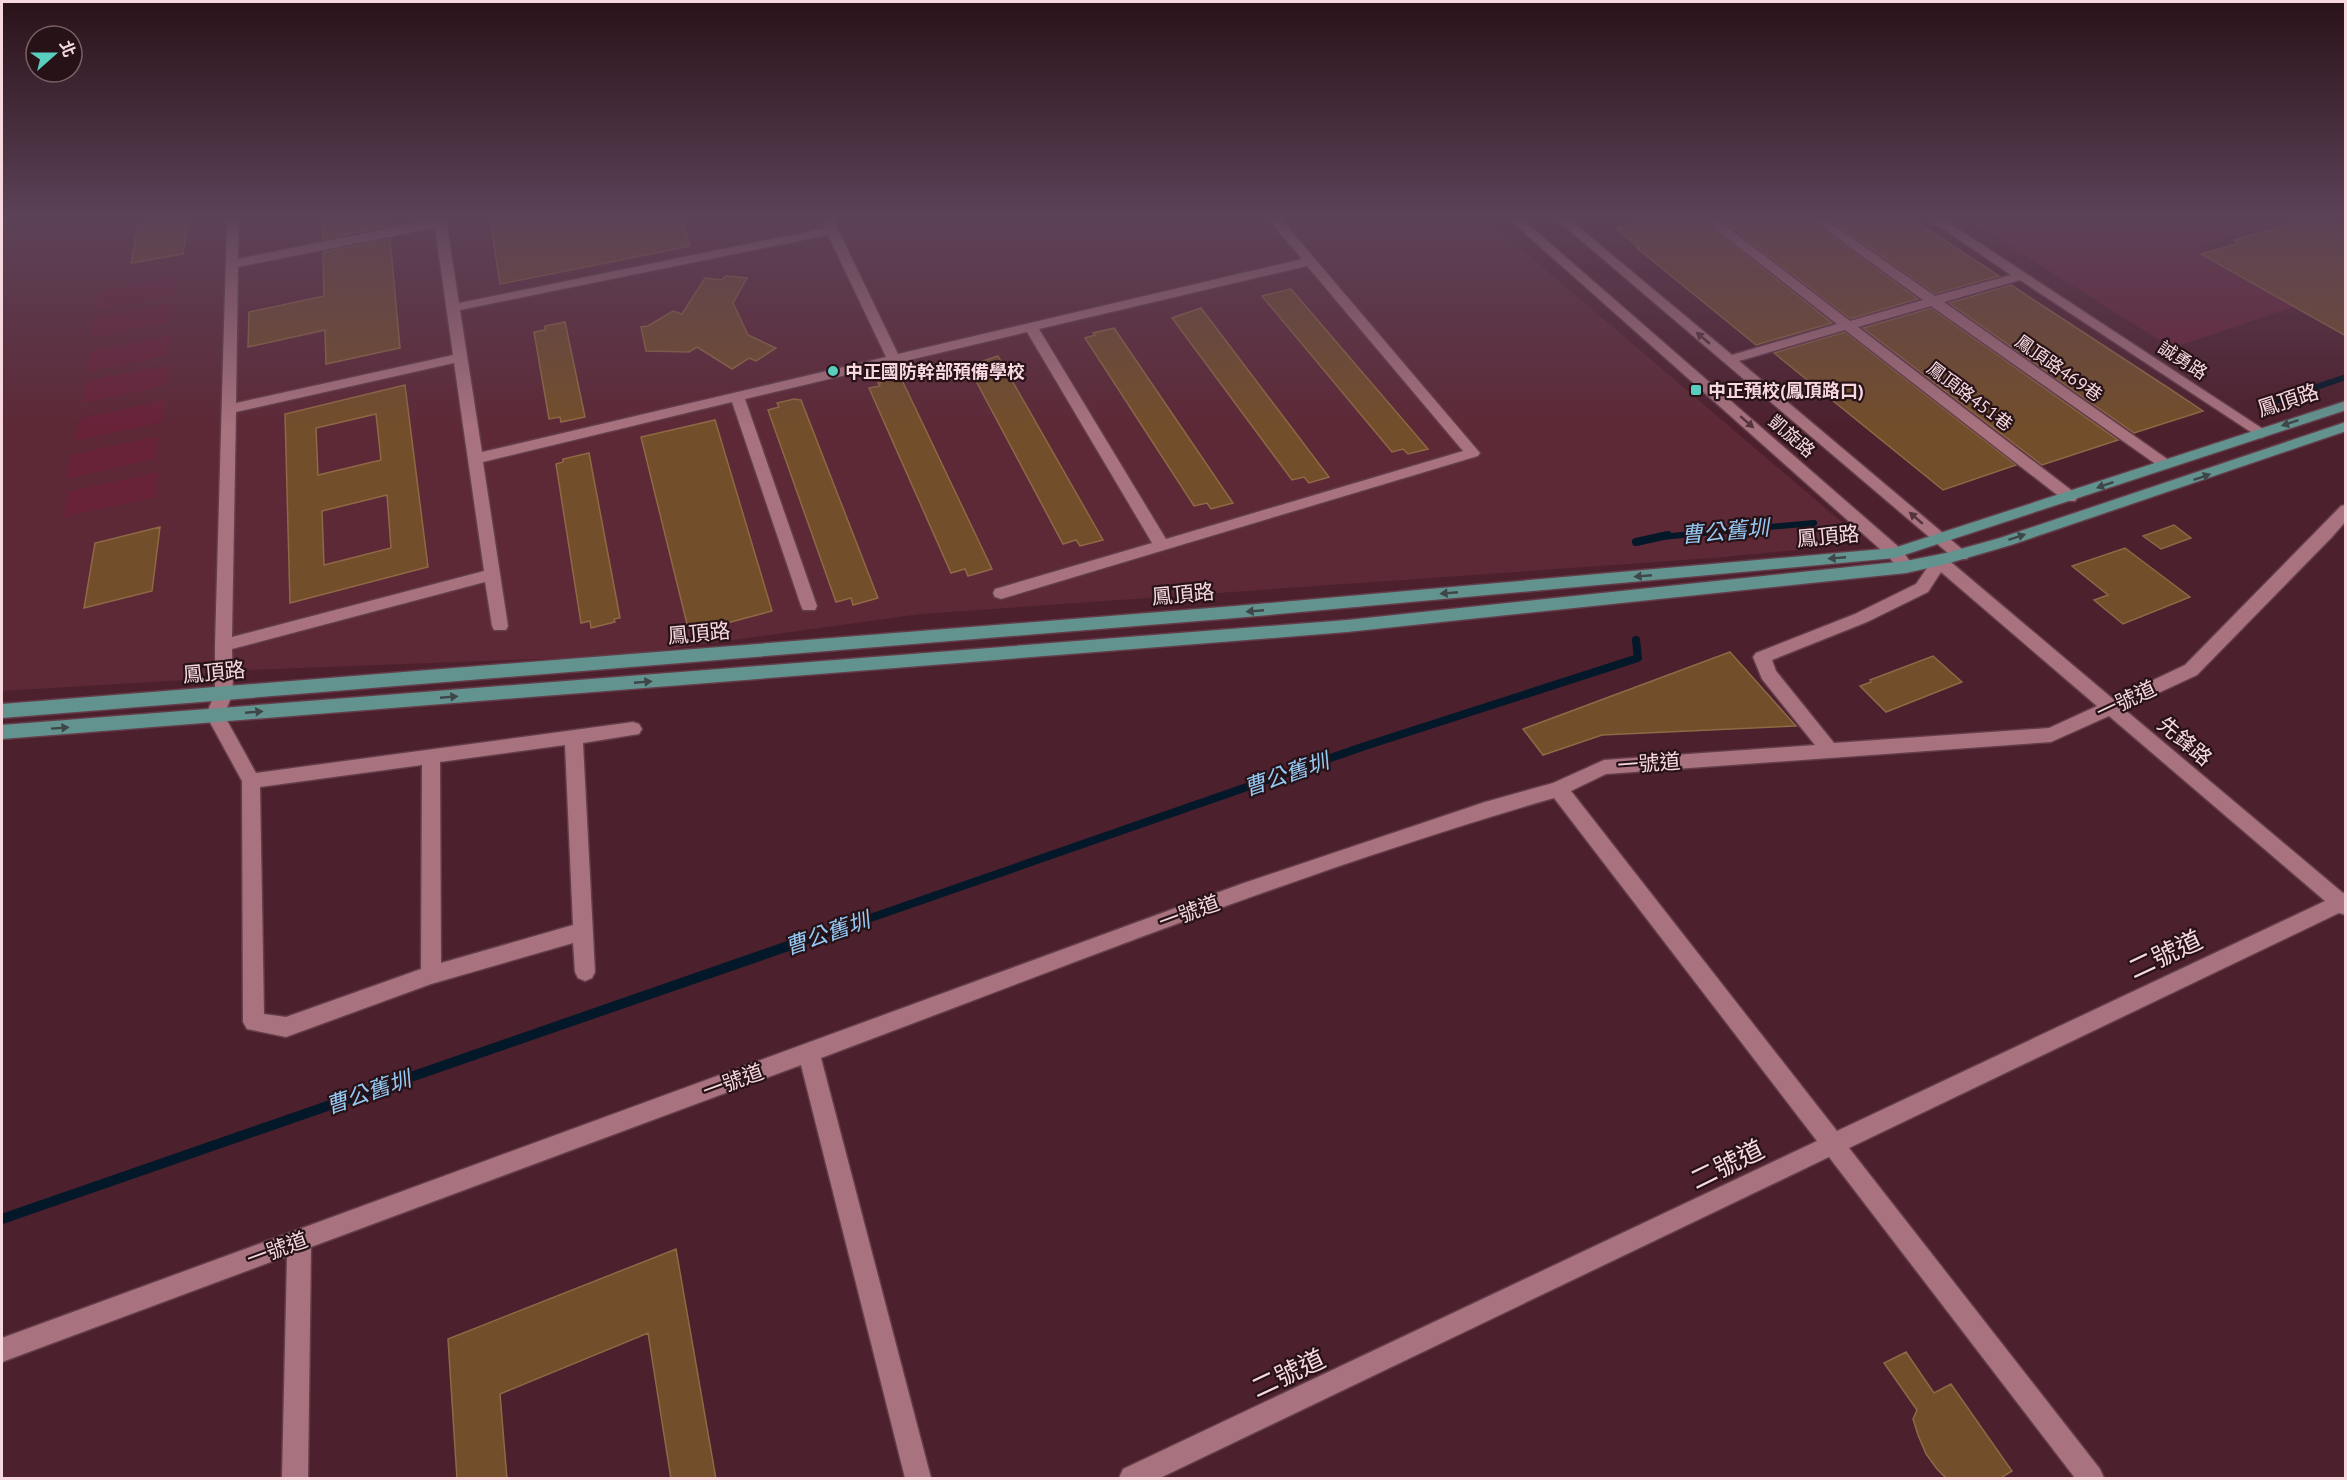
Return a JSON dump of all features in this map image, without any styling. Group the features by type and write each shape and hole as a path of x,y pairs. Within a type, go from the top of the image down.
{"main road":[{"name":"鳳頂路","path":"2,711 1235,612 1895,553 2346,405"},
{"name":"鳳頂路","path":"2,732 1347,626 1906,567 1940,562 2173,487 2346,426"}],"street":[{"path":"232,288 223,645 224,693 215,715 251,780 254,1022 286,1027 431,975 583,931"},
{"path":"450,288 500,626"},
{"path":"453,308 542,288"},
{"path":"860,288 894,360"},
{"path":"474,459 1196,288"},
{"path":"1002,593 1473,453 1333,288"},
{"name":"凱旋路","path":"1594,288 1895,553 1906,567"},
{"name":"凱旋路","path":"1645,288 1961,555"},
{"name":"鳳頂路451巷","path":"1797,288 2070,497"},
{"name":"鳳頂路469巷","path":"1914,288 2165,464"},
{"path":"1728,360 1978,288"},
{"name":"誠勇路","path":"2039,288 2262,433"},
{"path":"1031,327 1162,546"},
{"path":"229,409 459,358"},
{"path":"737,397 809,606"},
{"name":"一號道","path":"2,1350 1248,890 1485,810 1558,789 1604,766 2051,735 2191,670 2346,510"},
{"path":"1829,750 1768,674 1762,657 1861,618 1922,588 1940,562"},
{"name":"先鋒路","path":"1940,562 2344,903"},
{"path":"223,645 492,575"},
{"path":"251,780 633,729"},
{"path":"574,737 585,972"},
{"path":"431,756 431,975"},
{"path":"1558,789 2091,1479"},
{"name":"二號道","path":"1132,1479 2344,903"},
{"path":"809,1053 918,1479"},
{"path":"295,1479 298,1241"}],"shaded area":[{"name":"中正國防幹部預備學校","path":"2,288 1567,288 1844,524 1827,547 1713,558 921,614 619,656 247,670 238,665 209,668 201,679 2,691"},
{"path":"116,288 175,288 174,295 96,310 100,291"},
{"path":"2076,288 2270,288 2299,305 2172,348"},
{"path":"173,303 170,322 90,338 94,318"},
{"path":"171,335 169,355 87,372 91,351"},
{"path":"169,365 166,385 82,403 86,381"},
{"path":"165,400 162,422 75,441 80,418"},
{"path":"158,436 155,459 66,479 71,455"},
{"path":"158,472 155,497 63,517 68,492"}],"building":[{"path":"324,288 395,288 400,348 326,364 325,330 248,347 249,312 324,296"},
{"path":"699,288 741,288 733,303 748,335 776,348 756,361 749,358 732,369 697,347 689,352 646,351 641,327 648,326 673,311 682,314"},
{"path":"1686,288 1788,288 1832,323 1756,345"},
{"path":"1810,288 1903,288 1918,299 1850,319"},
{"path":"1927,288 1956,288 1935,294"},
{"path":"2000,288 2016,288 2203,411 2134,433 1949,303"},
{"path":"2261,288 2346,288 2346,336"},
{"path":"1291,289 1428,449 1408,454 1403,449 1392,452 1262,296"},
{"path":"1201,308 1329,477 1309,483 1304,477 1292,480 1172,318"},
{"path":"1931,308 2118,440 2042,465 1863,328"},
{"path":"565,322 585,417 561,422 560,417 549,419 534,332 545,330 545,326"},
{"path":"1114,328 1233,503 1211,509 1207,503 1194,506 1085,338 1095,335 1093,333"},
{"path":"1845,332 2016,465 1943,490 1774,353"},
{"path":"998,356 1103,540 1080,546 1076,540 1063,544 968,366"},
{"path":"901,378 992,569 968,576 965,569 951,573 869,388 880,386 878,383"},
{"path":"405,385 428,567 290,603 285,414","holes":["376,414 381,460 318,475 316,428","387,495 391,548 324,565 322,511"]},
{"path":"794,399 801,400 878,598 853,605 851,598 836,602 768,410 779,407 777,403"},
{"path":"715,420 772,611 712,627 688,628 641,437"},
{"path":"589,453 620,618 614,619 615,622 591,628 590,621 581,623 556,464 563,462 563,459"},
{"path":"2174,525 2191,538 2161,549 2143,536"},
{"path":"160,527 152,591 84,608 95,543"},
{"path":"2125,548 2190,597 2123,624 2094,600 2108,595 2072,566"},
{"path":"1730,652 1796,726 1602,735 1543,755 1523,729"},
{"path":"1933,656 1962,682 1886,712 1860,686 1871,682 1870,680"},
{"path":"676,1249 716,1479 671,1479 648,1333 500,1394 507,1479 457,1479 448,1339"},
{"path":"1906,1352 1934,1393 1951,1384 2012,1471 1999,1479 1947,1479 1937,1469 1926,1454 1918,1435 1913,1419 1917,1410 1884,1363"}],"waterway":[{"name":"曹公舊圳","path":"2260,406 2346,377"},
{"name":"曹公舊圳","path":"1661,537 1814,523"},
{"name":"曹公舊圳","path":"1636,542 1668,535"},
{"name":"曹公舊圳","path":"784,948 1365,746 1638,658 1636,640"},
{"name":"曹公舊圳","path":"2,1219 788,946"}],"place":[{"name":"中正國防幹部預備學校","path":"833,371"},
{"name":"中正預校(鳳頂路口)","path":"1696,390"}]}
